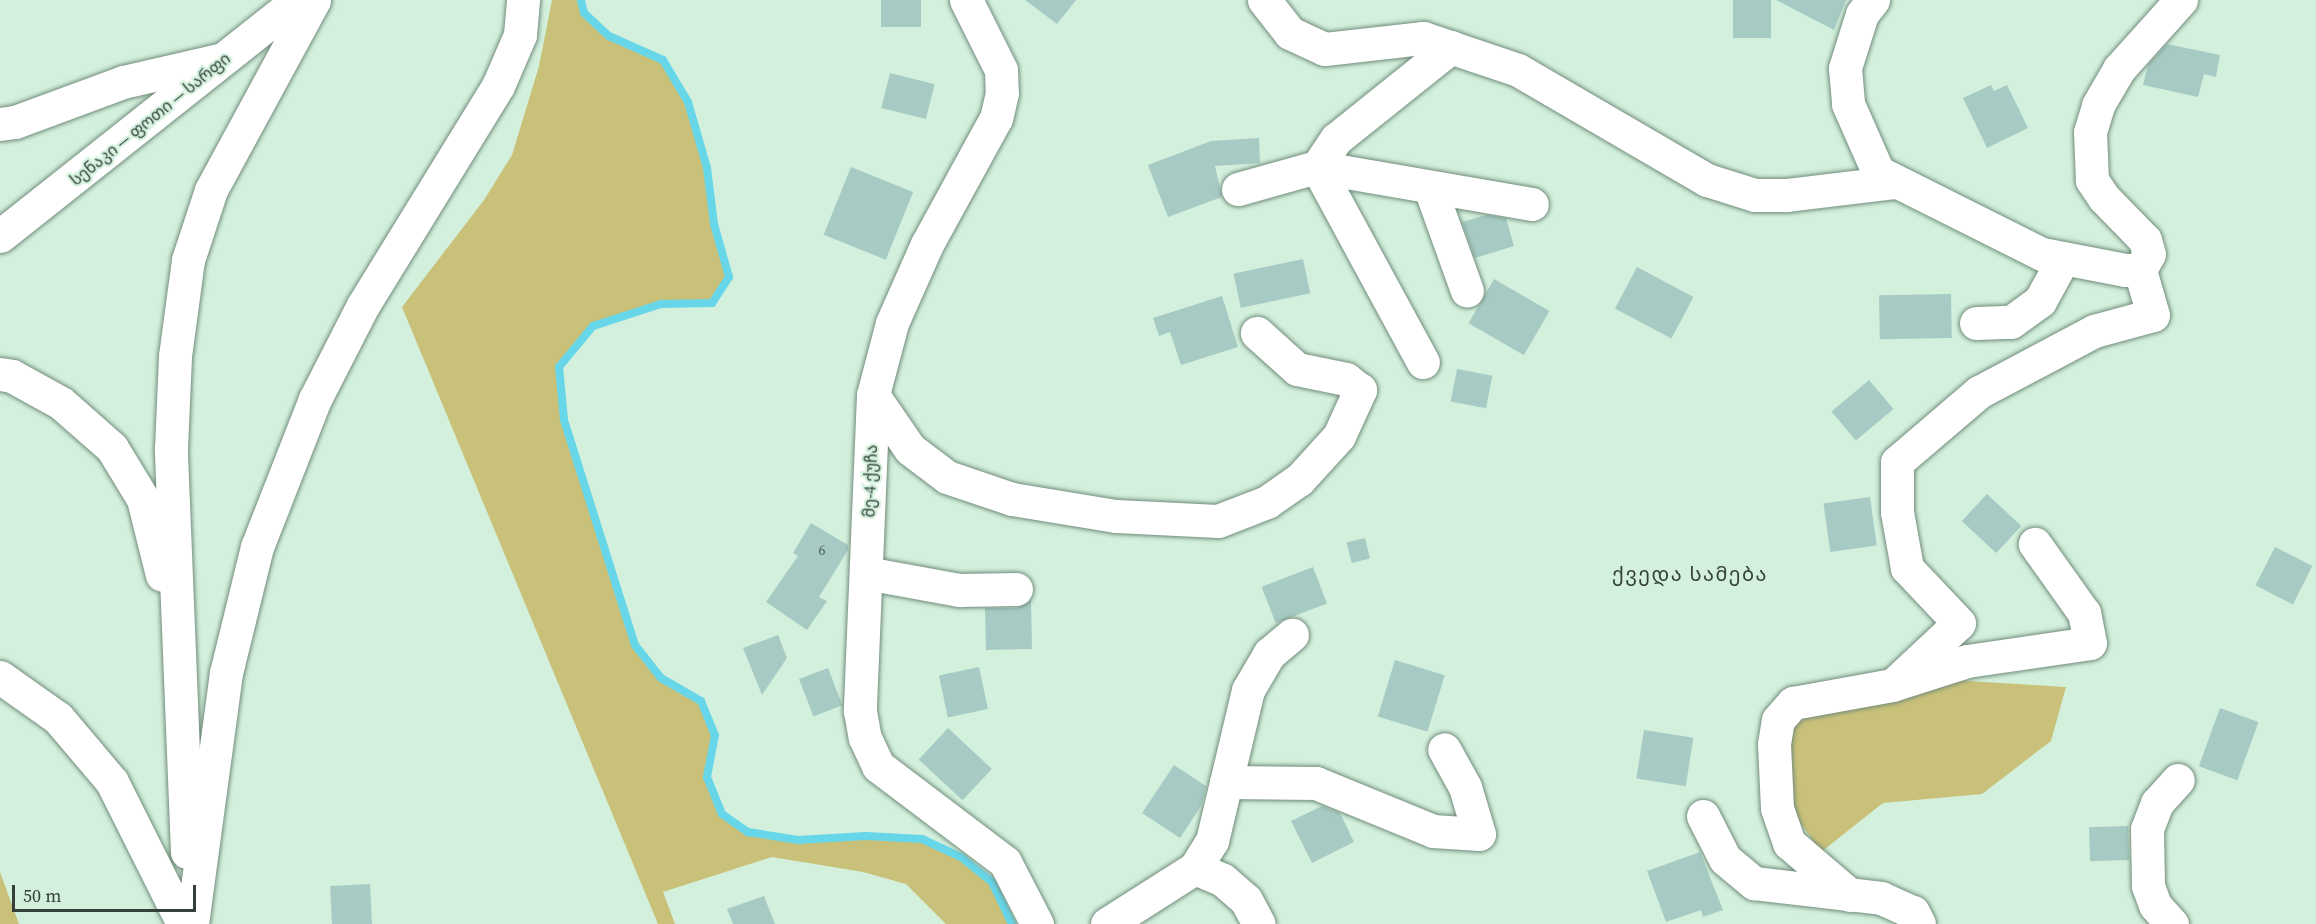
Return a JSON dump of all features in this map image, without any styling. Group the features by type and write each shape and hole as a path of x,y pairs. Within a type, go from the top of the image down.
{"main road":[{"name":"სენაკი — ფოთი — სარფი","path":"0,236 298,0"},
{"path":"191,924 171,448 175,356 188,260 211,190 314,0"},
{"path":"191,924 226,673 257,546 315,399 362,307 498,86 520,35 523,0"},
{"name":"მე-4 ქუჩა","path":"966,0 1001,70 1002,93 996,118 927,244 892,323 873,395 860,711 865,738 878,766 1005,862 1037,924"},
{"path":"1264,0 1290,33 1325,49 1424,38 1518,70 1707,180 1755,195 1787,195 1894,182"},
{"path":"1873,0 1862,14 1845,68 1848,104 1878,172 1894,182 1971,216 2034,250 2063,259 2140,270"},
{"path":"1892,685 1959,623 1907,568 1897,512 1897,462 1979,392 2094,331 2154,315 2140,270 2150,254 2145,240 2104,198 2092,180 2090,132 2098,105 2119,69 2181,0"},
{"path":"1317,167 1336,139 1451,47"},
{"path":"0,124 123,82 226,58"},
{"path":"1317,167 1424,362"},
{"path":"1238,189 1317,167 1532,204"},
{"path":"1430,188 1467,291"},
{"path":"1976,323 2011,322 2040,301 2063,259"},
{"path":"873,395 909,449 947,477 1035,503 1116,516 1218,521 1267,502 1299,480 1339,436 1360,390 1346,379 1297,369 1257,333"},
{"path":"0,374 12,376 61,403 112,448 143,499 178,643"},
{"path":"1850,895 1789,843 1777,808 1774,744 1778,720 1793,704 1892,685 1967,661 2090,643 2084,613 2036,544"},
{"path":"866,573 960,590 1016,589"},
{"path":"1107,924 1195,868 1212,841 1248,690 1269,654 1292,635"},
{"path":"0,677 58,718 112,782 183,924"},
{"path":"1226,782 1316,783 1433,831 1479,834 1465,787 1444,749"},
{"path":"2172,924 2155,905 2148,886 2147,829 2157,802 2178,780"},
{"path":"1703,816 1725,859 1754,883 1881,898 1913,912 1920,924"},
{"path":"1195,868 1223,880 1246,900 1259,924"}],"shaded area":[{"path":"552,0 581,0 584,14 609,36 663,60 688,102 707,168 714,224 729,277 712,303 661,304 593,326 559,367 564,420 635,645 661,678 701,701 715,735 707,777 722,814 748,832 798,840 866,836 922,839 961,857 992,882 1012,924 946,924 906,884 863,872 772,857 663,892 675,924 658,924 402,307 484,200 512,155 539,66"},
{"path":"1952,680 2066,687 2051,741 1982,794 1883,803 1821,852 1790,808 1778,734 1794,706"},
{"path":"0,872 19,924 0,924"}],"building":[{"path":"881,0 921,0 921,27 881,27"},
{"path":"1025,0 1076,0 1057,24"},
{"path":"1733,0 1771,0 1771,38 1733,38"},
{"path":"1776,0 1846,0 1834,30"},
{"path":"2167,44 2220,55 2216,77 2204,74 2198,97 2143,85 2148,65"},
{"path":"890,73 935,84 926,119 881,108"},
{"path":"1991,85 1994,91 2007,85 2028,128 1987,148 1963,98"},
{"path":"1259,138 1260,163 1215,166 1222,197 1168,217 1148,165 1211,141"},
{"path":"851,167 913,192 886,260 824,235"},
{"path":"1486,215 1506,218 1514,246 1475,258 1462,222"},
{"path":"1303,259 1310,293 1241,308 1234,274"},
{"path":"1637,267 1694,297 1671,339 1615,308"},
{"path":"1494,279 1549,311 1524,355 1468,323"},
{"path":"1951,294 1952,338 1880,339 1879,295"},
{"path":"1222,296 1238,347 1181,365 1170,332 1159,336 1153,318"},
{"path":"1457,369 1492,376 1486,408 1451,401"},
{"path":"1869,380 1893,409 1856,441 1831,411"},
{"path":"1987,494 2021,526 1996,553 1962,521"},
{"path":"1870,497 1877,546 1830,552 1823,504"},
{"path":"811,523 848,545 848,550 819,597 827,601 807,630 766,602 798,556 793,553"},
{"path":"1365,538 1370,558 1352,563 1347,543"},
{"path":"2275,547 2312,566 2293,604 2255,585"},
{"path":"1313,567 1327,603 1276,623 1262,587"},
{"path":"1031,599 1032,649 986,650 985,608 1017,608"},
{"path":"778,635 787,658 762,695 743,648"},
{"path":"1395,660 1445,675 1427,732 1378,716"},
{"path":"979,667 988,709 948,718 939,676"},
{"path":"828,668 842,705 813,716 799,679"},
{"path":"2220,708 2259,722 2237,780 2199,766"},
{"path":"948,728 992,769 963,800 919,759"},
{"path":"1644,730 1693,738 1686,786 1636,778"},
{"path":"1174,765 1206,786 1201,806 1180,838 1142,813"},
{"path":"1322,806 1340,813 1354,842 1312,863 1291,821"},
{"path":"2128,826 2129,860 2090,861 2089,827"},
{"path":"1700,852 1723,910 1703,917 1701,910 1666,922 1647,871"},
{"path":"370,884 372,924 332,924 330,886"},
{"path":"764,896 775,924 733,924 727,909"}],"waterway":[{"path":"581,0 584,13 609,36 663,60 688,102 707,168 714,224 729,277 712,303 661,304 593,326 559,367 564,420 635,645 661,678 701,701 715,735 707,777 722,814 748,832 798,840 866,836 922,839 961,857 992,882 1012,924"}],"district":[{"name":"ქვედა სამება","path":"1690,574"}]}
